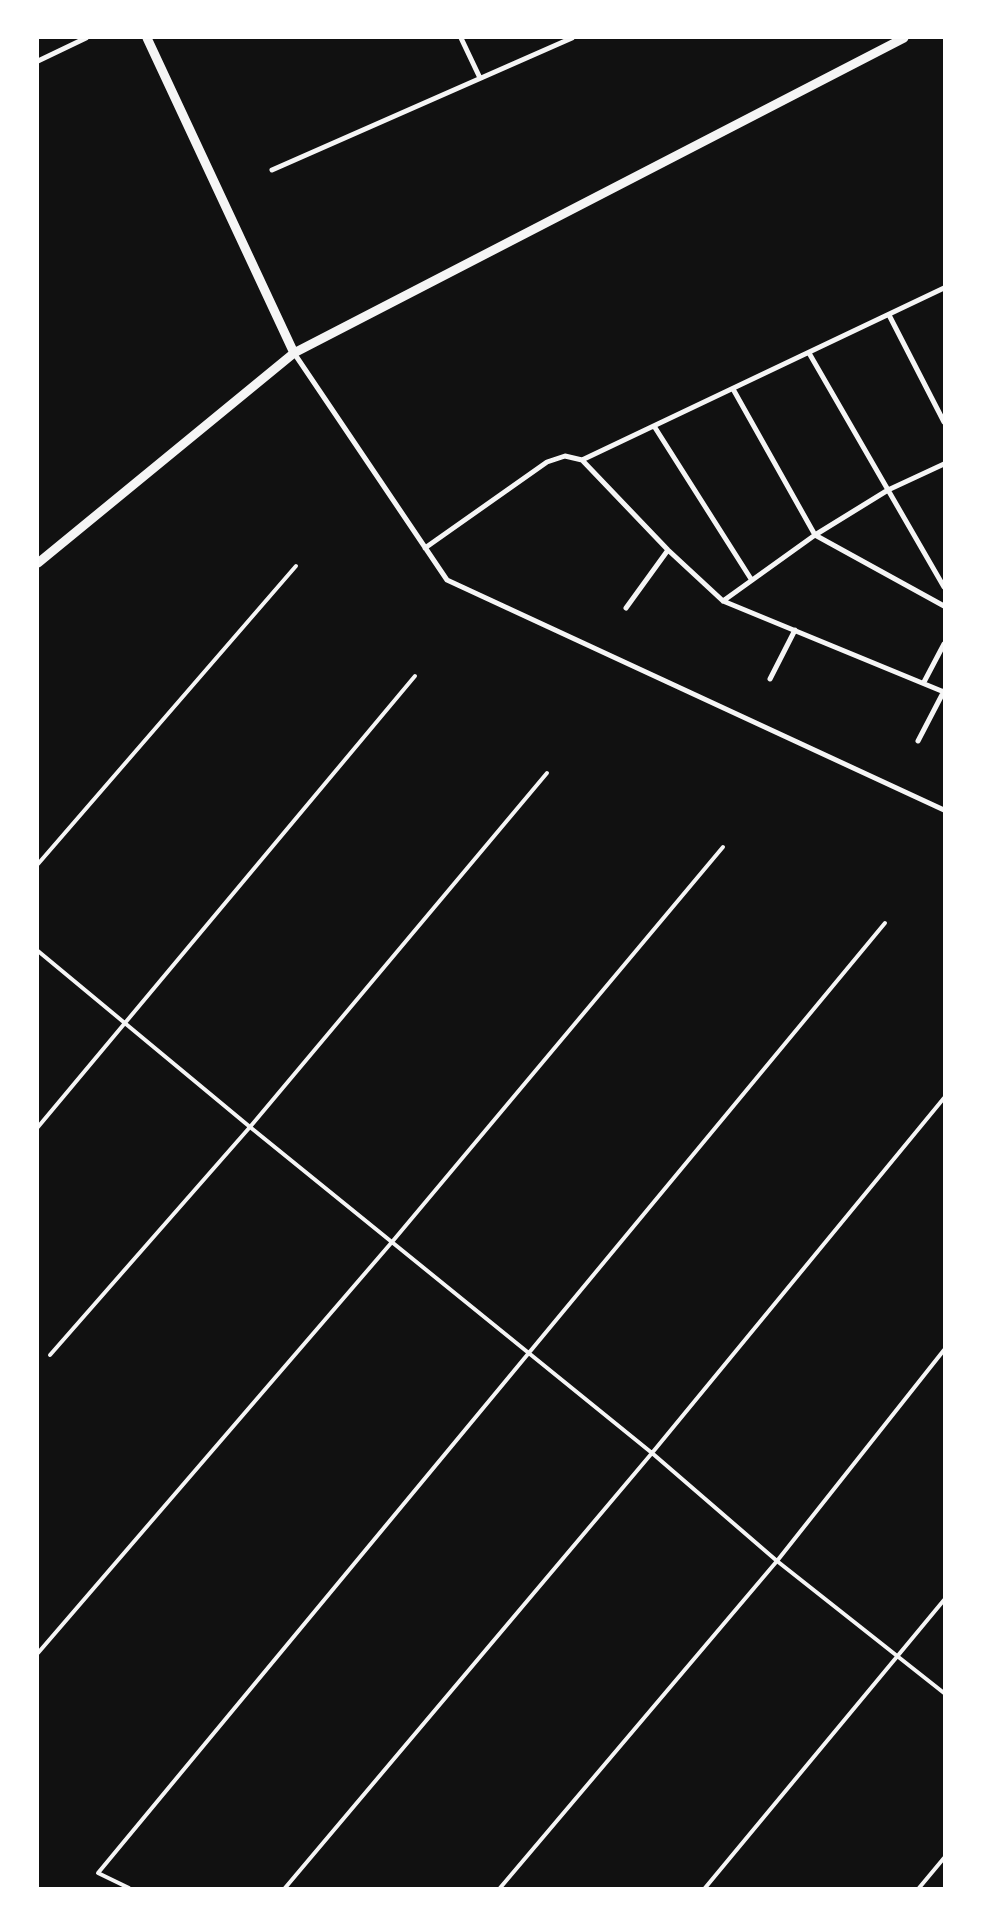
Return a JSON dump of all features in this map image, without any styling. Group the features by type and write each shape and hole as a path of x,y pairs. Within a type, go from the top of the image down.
{"street":[{"path":"38,61 86,38"},
{"path":"147,38 294,353 447,580 944,810"},
{"path":"461,38 480,78"},
{"path":"272,170 572,38"},
{"path":"38,563 294,353 904,38"},
{"path":"582,460 944,288"},
{"path":"889,315 944,422"},
{"path":"809,352 944,587"},
{"path":"733,389 815,535 944,606"},
{"path":"654,426 751,579"},
{"path":"425,548 548,462 564,456 582,460 668,550 723,601 924,682 944,692 918,741"},
{"path":"723,601 751,579 815,535 888,490 944,464"},
{"path":"626,608 668,550"},
{"path":"770,679 795,630"},
{"path":"924,682 944,644"}],"lane":[{"path":"38,864 296,566"},
{"path":"38,1127 126,1024 414,676"},
{"path":"50,1355 250,1127 547,774"},
{"path":"38,1654 392,1242 723,847"},
{"path":"129,1888 98,1873 884,923"},
{"path":"38,951 250,1127 529,1351 652,1453 777,1561 944,1693"},
{"path":"285,1888 652,1453 944,1098"},
{"path":"500,1888 777,1561 944,1350"},
{"path":"705,1888 944,1600"},
{"path":"919,1888 944,1858"}]}
